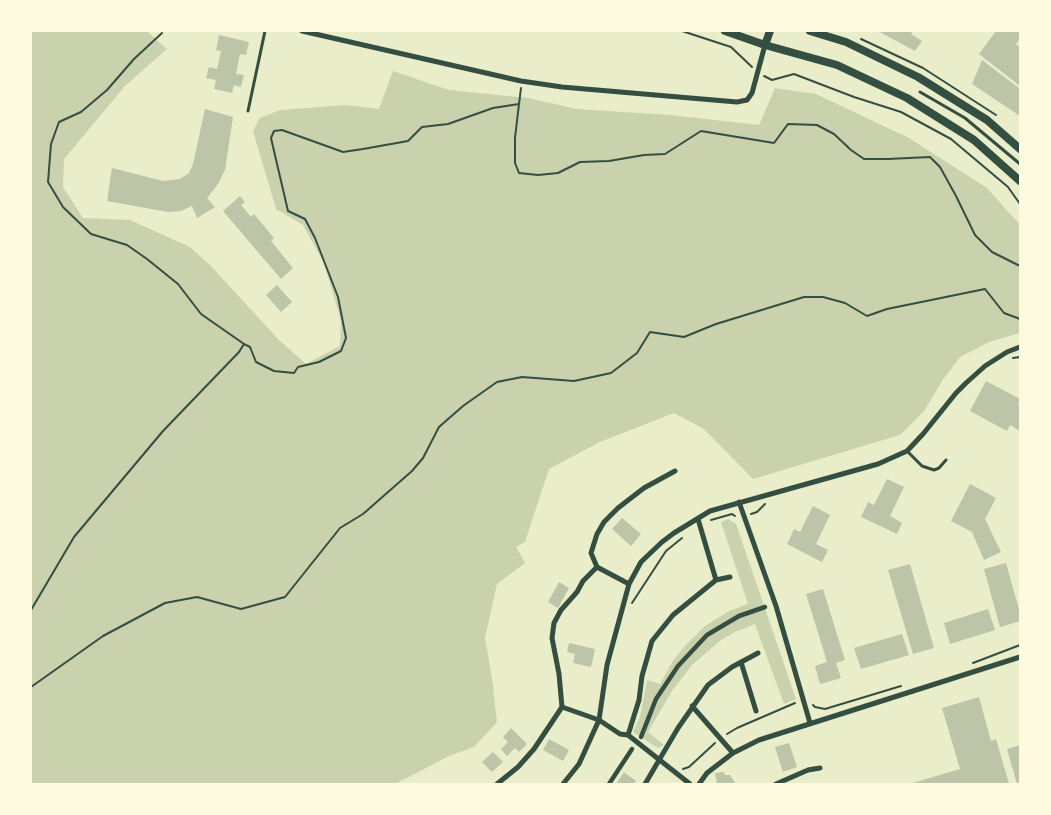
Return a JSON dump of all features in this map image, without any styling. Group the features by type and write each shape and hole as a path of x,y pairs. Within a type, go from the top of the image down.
{"street":[{"path":"302,31 521,81 562,87 738,102 747,100 752,94 770,31"},
{"path":"725,31 765,45 837,65 907,98 974,140 1020,181"},
{"path":"810,31 846,42 918,77 987,120 1020,149"},
{"path":"563,784 580,764 599,720 607,665 629,584 641,562 674,533 710,511 878,464 907,451 972,377 1007,352 1020,348"},
{"path":"629,584 597,567 590,553 597,534 604,522 618,508 644,488 675,471"},
{"path":"738,502 776,606 810,724"},
{"path":"698,519 716,580"},
{"path":"497,784 518,767 534,749 562,707 560,674 552,638 554,623 561,610 577,592 583,581 597,567"},
{"path":"628,736 639,700 642,676 652,641 673,615 716,580 730,577"},
{"path":"641,737 656,698 678,666 707,635 739,616 764,607"},
{"path":"645,784 692,706 708,685 741,662 758,653"},
{"path":"699,784 707,773 733,753 759,740 1020,657"},
{"path":"741,662 756,712"},
{"path":"692,706 733,753"},
{"path":"562,707 599,720 620,734 628,736 690,784"},
{"path":"609,784 632,749"},
{"path":"776,784 808,770 820,768"}],"lane":[{"path":"248,111 265,31"},
{"path":"333,38 336,31"},
{"path":"920,92 965,118 1020,164"},
{"path":"907,451 922,466 934,470 939,468 946,460"}],"path":[{"path":"682,31 731,47 757,73 772,80 794,74 854,97 901,112 951,139 1008,187 1020,204"},
{"path":"162,33 107,90 81,112 59,122 51,144 48,182 63,208 91,234 127,245 147,259 178,284 201,314 250,347 256,362 274,371 294,372 298,367 319,362 341,351 346,338 338,297 315,238 305,219 288,211 271,138 274,131 282,130 342,152 408,141 422,127 448,124 493,108 519,104"},
{"path":"521,81 515,138 515,163 520,173 538,175 558,173 580,162 609,162 644,155 664,154 700,131 774,143 788,124 817,125 834,134 864,159 930,157 940,167 975,235 992,252 1020,266"},
{"path":"31,687 103,636 165,603 196,597 241,609 285,597 340,528 363,514 412,472 423,458 439,427 462,406 497,382 522,377 574,381 611,373 637,353 650,332 684,336 716,324 804,297 823,297 845,303 867,316 887,309 985,289 1004,314 1020,319"},
{"path":"31,610 74,537 163,432 239,352 244,344"},
{"path":"968,665 1020,645"},
{"path":"678,775 737,728 803,700 809,698 814,707 825,709 902,686"}],"green space":[{"path":"31,31 147,31 167,49 125,86 64,159 63,187 83,218 130,220 190,247 211,266 278,339 306,364 340,346 341,321 324,263 303,225 276,209 253,131 260,118 280,110 345,105 379,109 393,71 449,90 528,98 577,109 670,115 759,125 775,88 816,94 909,138 987,188 1020,225 1020,333 989,342 960,357 942,381 924,411 900,435 753,479 704,429 674,413 600,442 549,469 525,542 516,547 525,563 497,584 485,638 497,722 474,747 449,756 395,784 31,784"},
{"path":"728,519 736,524 796,699 784,704 755,624 721,640 692,665 672,691 648,732 664,745 658,748 633,732 640,717 647,680 660,684 672,662 705,626 729,611 748,604 721,522"}],"building":[{"path":"878,31 913,31 911,34 922,41 915,51"},
{"path":"996,31 1020,31 1020,38 1016,44 1020,47 1020,86 979,54"},
{"path":"219,35 249,42 246,55 240,54 236,74 244,75 241,87 234,85 232,93 214,89 216,80 206,78 209,67 217,69 221,51 216,50"},
{"path":"982,60 1020,89 1020,116 972,84"},
{"path":"205,109 233,117 225,170 218,184 207,198 215,207 197,218 192,206 181,211 168,212 107,201 112,168 163,181 180,179 189,173 193,164"},
{"path":"240,196 245,202 241,205 251,217 254,214 274,238 271,241 293,268 281,279 223,211"},
{"path":"277,285 292,302 281,312 266,295"},
{"path":"986,381 1020,399 1018,405 1020,407 1020,431 1010,425 1007,431 970,411"},
{"path":"887,479 904,487 890,516 902,523 897,534 861,517 868,502 874,505"},
{"path":"970,484 996,498 985,519 1001,552 984,560 972,532 951,521"},
{"path":"813,506 830,515 816,544 828,550 822,562 787,544 794,529 800,532"},
{"path":"622,518 641,534 631,546 612,529"},
{"path":"1006,563 1020,613 1020,621 1000,627 984,569"},
{"path":"910,564 934,648 913,654 888,570"},
{"path":"559,582 569,588 558,608 548,602"},
{"path":"823,589 845,660 836,663 841,678 820,684 815,666 827,662 806,594"},
{"path":"988,609 995,630 950,644 944,623"},
{"path":"902,634 909,655 861,669 854,648"},
{"path":"569,643 595,649 591,667 573,663 575,654 567,652"},
{"path":"979,697 991,741 996,739 1009,784 909,784 960,769 942,708"},
{"path":"511,728 527,744 519,752 515,748 507,756 501,749 508,742 503,737"},
{"path":"549,739 569,750 563,761 543,750"},
{"path":"789,743 797,767 783,772 775,747"},
{"path":"1020,745 1020,784 1017,784 1007,749"},
{"path":"493,752 503,762 492,772 482,762"},
{"path":"624,772 636,781 634,784 616,784"},
{"path":"724,772 725,775 730,775 736,784 717,784 715,773"}]}
